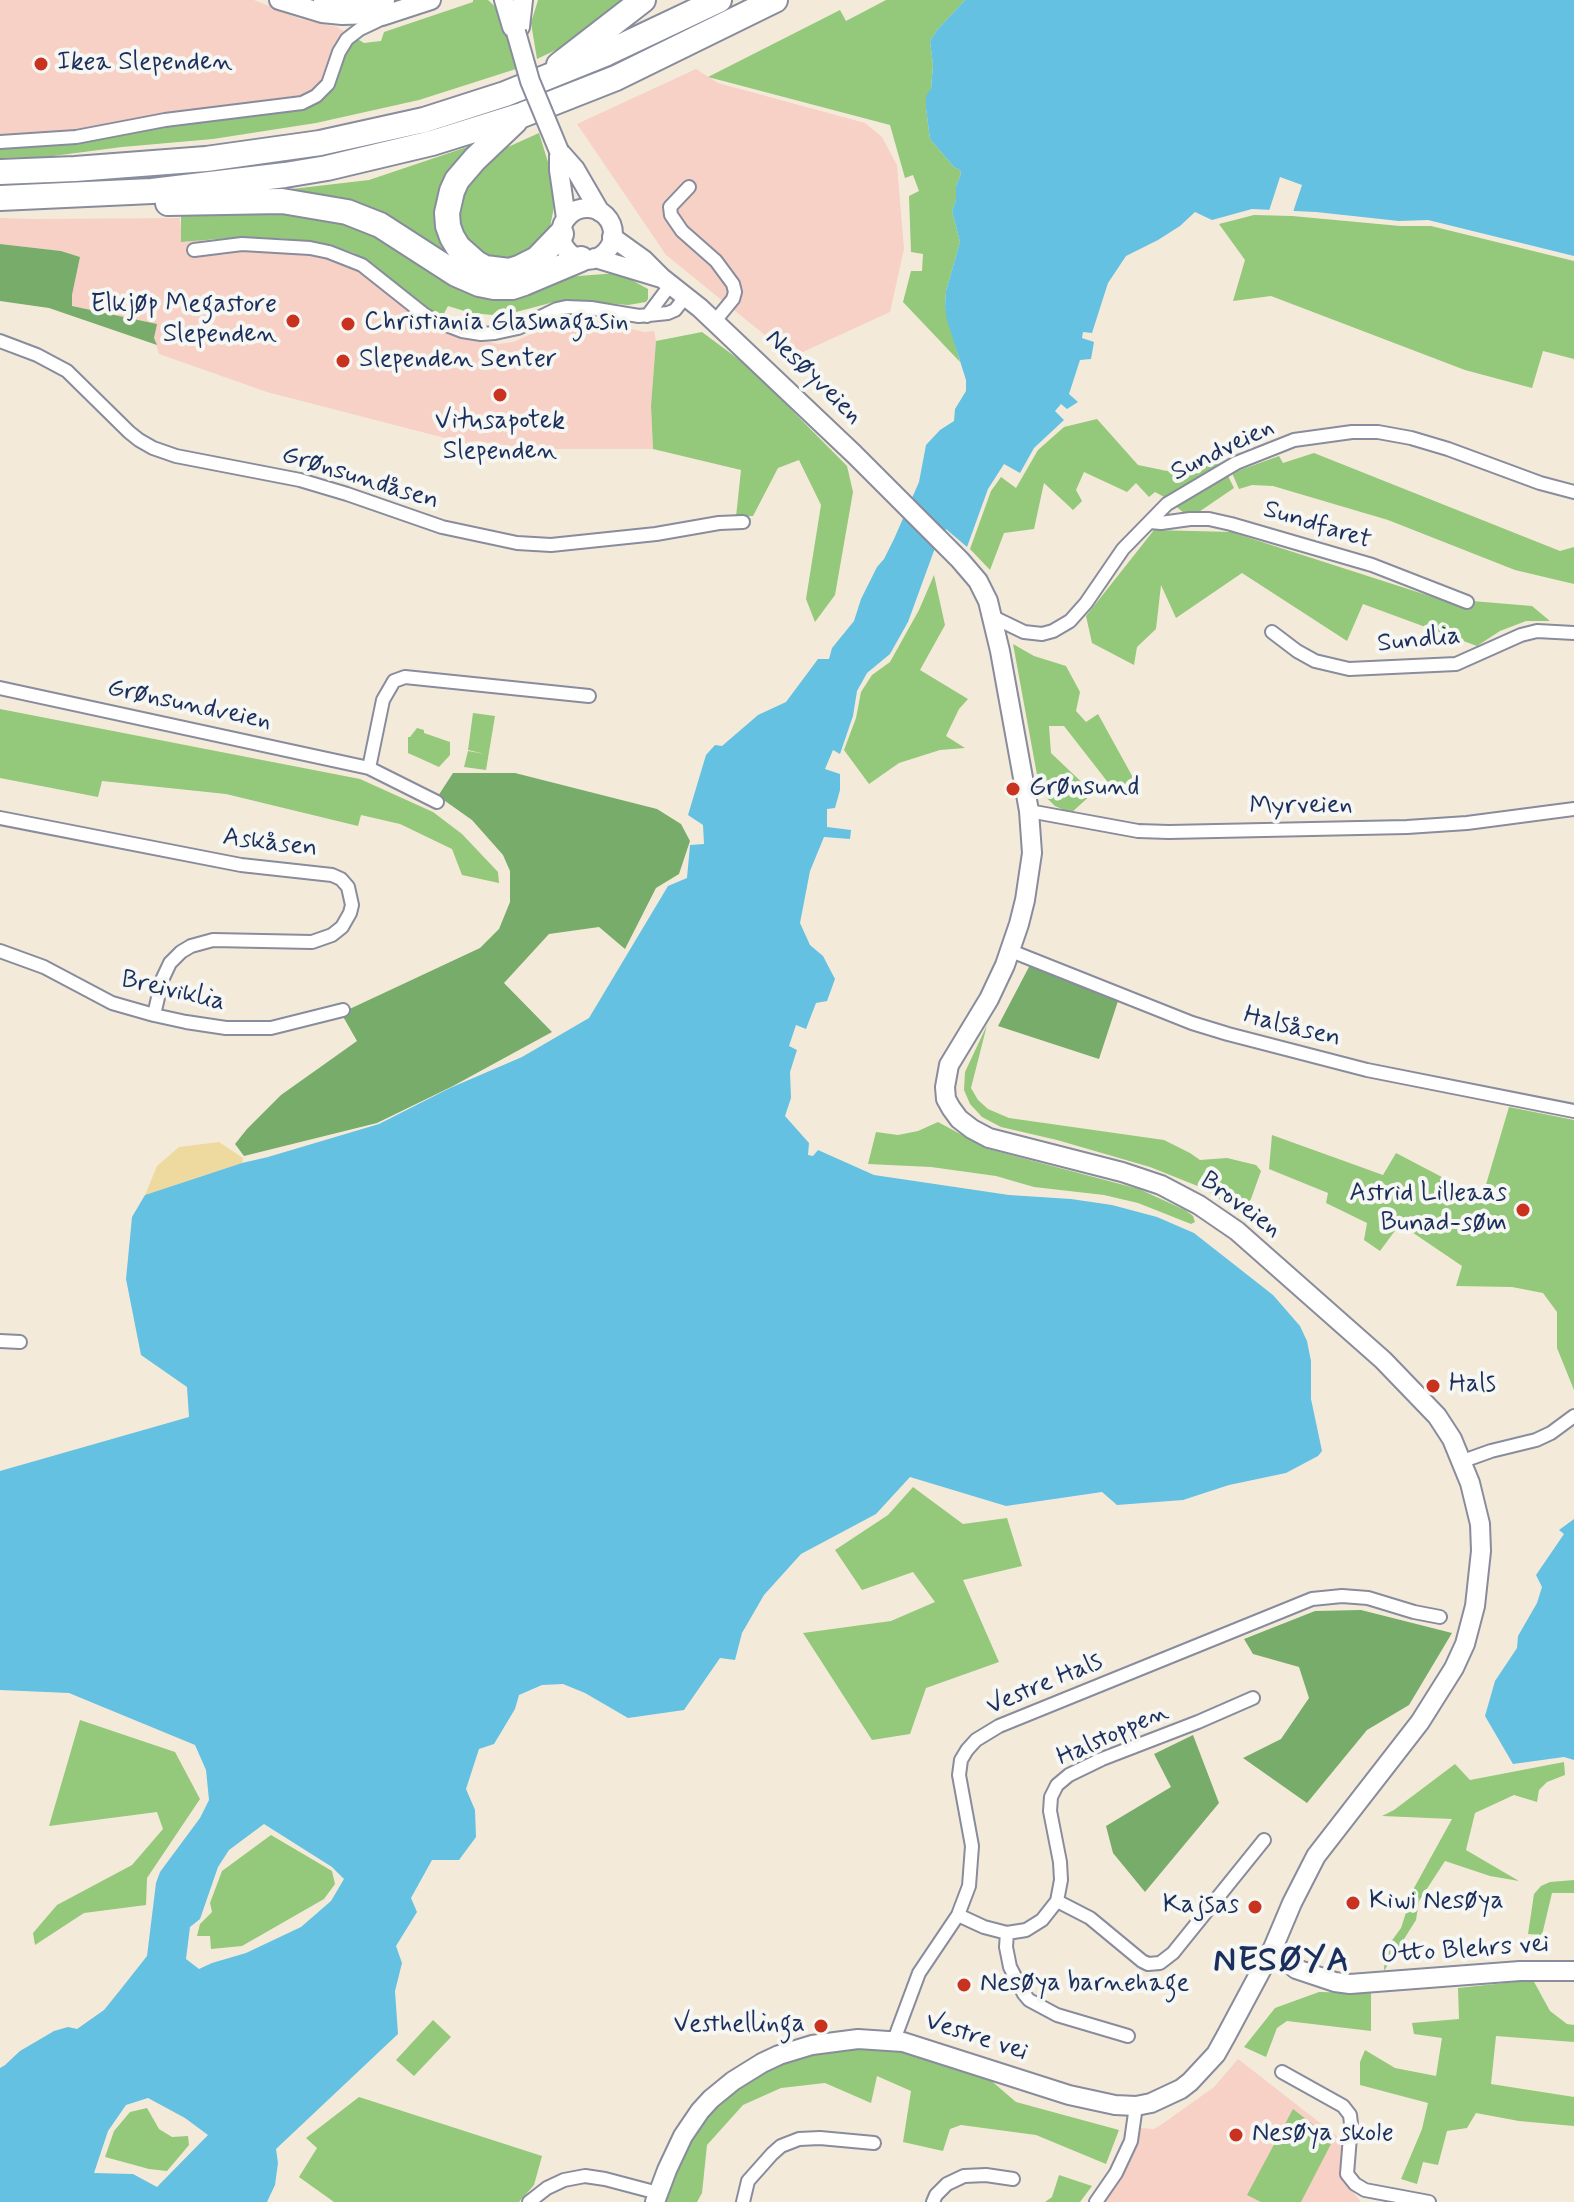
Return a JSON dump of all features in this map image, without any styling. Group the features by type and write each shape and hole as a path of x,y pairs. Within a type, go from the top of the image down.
{"highway":[{"path":"545,78 570,54 643,0"},
{"path":"0,172 140,165 278,150 424,120 494,98 607,53 719,0"},
{"path":"9,198 152,191 285,175 432,143 522,115 616,78 775,0"},
{"path":"522,115 457,180 448,202 448,226 466,256 485,268 509,271 530,263 564,226"},
{"path":"9,198 143,204 282,201 328,208 380,225 456,274 494,287 512,287 588,259"}],"street":[{"path":"279,0 332,14 377,14 384,8"},
{"path":"323,0 384,8 431,0"},
{"path":"516,32 520,27 523,0"},
{"path":"504,1 530,81 559,151 575,169 600,212 610,223 612,237 607,250 588,259 564,247 564,199 559,151"},
{"path":"0,142 76,137 165,120 302,103 316,96 328,84 347,39 379,20 384,8"},
{"path":"689,187 670,207 671,215 682,231 716,261 733,284 733,299 715,321"},
{"path":"564,226 578,209 600,212"},
{"name":"Nesøyveien","path":"612,237 644,260 715,321 960,560"},
{"path":"194,250 254,244 329,252 362,265 436,321 481,334 518,328 566,307 647,316 668,313 675,310 673,286"},
{"name":"Nesøyveien","path":"588,259 638,272 673,286"},
{"path":"647,316 673,286"},
{"name":"Grønsundåsen","path":"0,341 67,371 129,432 153,448 176,456 300,480 442,527 517,543 551,545 743,522"},
{"name":"Sundveien","path":"993,617 1024,632 1042,634 1053,631 1070,621 1123,549 1167,504 1236,463 1294,440 1352,432 1378,432 1411,438 1574,492"},
{"name":"Sundfaret","path":"1150,522 1209,519 1231,524 1372,565 1467,602"},
{"name":"Broveien","path":"960,560 982,586 993,617 1029,811 1032,853 1025,900 1011,951 989,999 949,1065 946,1099 959,1119 989,1138 1161,1185 1229,1224 1403,1379 1437,1416 1463,1461 1476,1505 1481,1551 1475,1606 1465,1644 1431,1706 1316,1856 1273,1948"},
{"name":"Sundlia","path":"1272,632 1315,661 1349,669 1456,664 1521,635 1537,631 1574,633"},
{"path":"369,768 383,700 394,681 405,677 589,696"},
{"name":"Grønsundveien","path":"0,688 369,768 437,802"},
{"name":"Myrveien","path":"1029,811 1127,829 1169,832 1422,826 1574,809"},
{"name":"Askåsen","path":"0,818 241,865 332,875 348,887 352,905 350,913 342,927 332,935 312,942 213,940 181,952 170,963 162,980 154,1015"},
{"name":"Breiviklia","path":"0,951 44,967 112,1003 154,1015 226,1028 271,1028 343,1010"},
{"name":"Halsåsen","path":"1011,951 1192,1023 1228,1034 1367,1070 1574,1111"},
{"path":"0,1341 20,1342"},
{"path":"1463,1461 1536,1440 1574,1416"},
{"name":"Vestre Hals","path":"894,2040 919,1973 958,1915 969,1886 972,1846 959,1775 961,1760 967,1750 987,1732 1312,1599 1342,1596 1368,1598 1440,1617"},
{"name":"Halstoppen","path":"1057,1901 1060,1862 1050,1811 1051,1797 1057,1785 1069,1775 1102,1759 1253,1698"},
{"path":"958,1915 984,1927 1007,1933 1017,1932 1034,1926 1057,1901 1090,1918 1142,1961 1160,1963 1173,1953 1264,1840"},
{"path":"1007,1933 1007,1958 1029,2000 1057,2015 1128,2036"},
{"name":"Vestre vei","path":"657,2198 674,2153 692,2121 711,2099 745,2073 779,2055 812,2045 858,2039 894,2040 1104,2103 1136,2106 1160,2100 1197,2076 1221,2045 1273,1948"},
{"name":"Otto Blehrs vei","path":"1273,1948 1296,1969 1350,1984 1520,1971 1574,1971"},
{"path":"1263,1968 1280,1972 1296,1969"},
{"path":"1282,2072 1343,2106 1350,2115 1347,2174 1355,2184 1365,2190 1429,2202"},
{"path":"1096,2202 1116,2173 1131,2141 1136,2106"},
{"path":"743,2202 748,2181 781,2146 799,2139 820,2138 874,2143"},
{"path":"529,2202 564,2180 585,2176 657,2198"},
{"path":"933,2202 947,2184 964,2176 1013,2179"}],"shaded area":[{"path":"0,0 254,0 301,19 337,27 356,38 341,61 333,86 317,102 306,106 58,145 0,147"},
{"path":"696,69 718,83 865,123 882,137 897,165 904,249 890,312 792,357 666,255 577,124"},
{"name":"Slependen Senter","path":"0,218 180,218 182,242 209,239 223,255 246,250 292,252 324,258 353,269 383,288 431,328 498,344 513,342 556,323 578,318 644,332 654,331 653,449 534,449 474,441 472,445 267,392 159,354 154,338 156,324 72,306 80,257 61,251 0,244"},
{"name":"Nesøya skole","path":"1238,2059 1342,2140 1340,2176 1361,2202 1104,2202 1127,2166 1140,2128 1154,2129 1165,2122 1214,2087"}],"green space":[{"path":"473,0 488,0 501,12 516,69 419,100 316,123 213,139 45,157 0,158 0,147 58,145 159,125 306,106 317,102 333,86 341,61 356,38 364,43 381,41 384,32"},
{"path":"538,0 633,0 577,40 537,59 531,23"},
{"path":"886,0 965,0 930,41 933,65 926,108 930,139 961,174 952,211 960,242 946,291 945,307 960,362 903,302 911,271 922,271 923,254 911,252 909,196 919,191 913,175 905,178 890,125 708,77 840,10 846,21"},
{"path":"539,133 551,172 555,202 550,227 539,246 514,261 482,259 454,223 457,192 499,151"},
{"path":"467,147 469,151 456,165 454,258 283,190 369,180"},
{"path":"181,210 288,211 365,225 451,280 619,273 648,289 648,299 628,305 574,300 554,302 493,315 448,306 442,317 423,307 374,265 334,246 289,239 242,237 181,242"},
{"path":"1254,215 1431,226 1574,261 1574,359 1543,351 1532,388 1465,370 1271,296 1233,301 1245,260 1219,224"},
{"path":"0,244 61,251 80,257 72,306 157,324 154,338 157,345 49,308 0,301"},
{"path":"702,332 749,367 847,466 853,492 835,595 815,622 806,599 821,505 799,460 778,468 753,516 736,517 741,470 653,449 651,406 656,341"},
{"path":"1097,419 1138,465 1167,471 1216,452 1234,488 1190,518 1155,492 1149,497 1136,483 1127,492 1084,472 1076,490 1082,501 1073,510 1044,483 1034,529 1004,533 990,570 970,549 991,491 1001,477 1016,488 1038,450 1064,427"},
{"path":"1314,453 1560,551 1574,547 1574,584 1515,570 1388,520 1273,486 1252,485 1239,489 1232,473 1279,456 1283,463"},
{"path":"1154,530 1231,532 1436,598 1532,606 1550,621 1526,621 1500,631 1477,646 1363,604 1347,641 1242,573 1176,618 1161,585 1156,629 1137,647 1134,665 1092,643 1086,616"},
{"path":"934,575 945,625 920,670 968,699 959,709 946,736 965,748 940,750 899,763 869,784 844,750 856,718 861,692 872,675 890,662 919,610"},
{"path":"1013,644 1034,656 1066,666 1080,692 1076,711 1086,722 1098,714 1136,783 1110,785 1064,726 1049,726 1051,753 1093,793 1071,813 1055,806 1040,791"},
{"path":"0,709 360,779 433,812 462,834 498,872 499,883 462,875 452,849 400,824 361,815 358,826 226,794 102,781 98,797 0,778"},
{"path":"473,713 495,716 486,770 464,767 468,751 485,754 468,750"},
{"path":"417,728 450,742 450,755 439,767 408,753 408,737"},
{"path":"453,773 515,773 657,809 681,824 690,841 679,874 656,888 625,949 599,927 549,934 504,983 552,1032 377,1123 244,1156 235,1144 247,1129 281,1095 357,1041 341,1013 480,948 499,929 510,902 510,871 503,855 472,820 438,796"},
{"path":"1031,963 1118,1001 1099,1059 998,1026"},
{"path":"987,1025 971,1088 988,1109 1009,1118 1164,1140 1200,1160 1227,1158 1256,1165 1261,1171 1251,1199 1239,1213 1205,1189 1150,1167 1001,1127 982,1117 970,1104 964,1090 965,1072"},
{"path":"1509,1107 1574,1120 1574,1390 1557,1348 1557,1312 1543,1293 1512,1287 1456,1286 1462,1266 1400,1224 1380,1251 1364,1240 1367,1223 1326,1203 1328,1193 1269,1169 1272,1135 1383,1175 1396,1153 1482,1198"},
{"path":"938,1122 988,1149 1139,1189 1185,1210 1195,1222 1191,1224 1138,1203 1104,1195 1034,1187 996,1176 931,1167 868,1164 876,1132 898,1135"},
{"path":"913,1487 963,1524 1007,1518 1022,1566 963,1580 999,1662 926,1688 910,1734 872,1740 803,1633 891,1621 935,1602 913,1572 862,1590 835,1550 888,1515"},
{"path":"1361,1610 1452,1633 1409,1705 1367,1730 1307,1803 1243,1758 1281,1739 1309,1698 1299,1667 1253,1654 1244,1639 1315,1611"},
{"path":"80,1720 175,1752 200,1799 147,1878 146,1905 84,1913 35,1945 33,1933 57,1905 132,1865 163,1829 157,1812 49,1826"},
{"path":"1193,1735 1219,1803 1145,1892 1113,1853 1106,1826 1171,1787 1154,1754"},
{"path":"1564,1762 1565,1775 1547,1782 1539,1790 1537,1802 1514,1795 1475,1813 1466,1850 1519,1881 1490,1876 1445,1861 1419,1901 1416,1920 1384,1971 1385,1950 1401,1928 1414,1888 1452,1819 1382,1816 1455,1764 1470,1780"},
{"path":"271,1835 332,1871 335,1884 324,1899 242,1946 211,1949 210,1936 197,1936 200,1924 212,1912 210,1903 222,1871"},
{"path":"1574,1880 1574,1893 1552,1893 1542,1935 1528,1934 1534,1894 1550,1882"},
{"path":"1533,1980 1550,2011 1567,2024 1574,2025 1574,2042 1496,2036 1491,2084 1574,2097 1574,2126 1476,2113 1467,2128 1447,2131 1438,2165 1423,2162 1417,2184 1401,2179 1422,2129 1428,2103 1360,2085 1360,2062 1365,2050 1395,2068 1436,2076 1442,2038 1414,2034 1412,2023 1459,2019 1458,1988"},
{"path":"1319,1992 1371,1993 1371,2031 1287,2021 1277,2028 1266,2057 1244,2047 1275,2008"},
{"path":"433,2020 451,2037 414,2076 396,2060"},
{"path":"861,2044 895,2048 988,2078 1016,2102 1119,2130 1106,2164 1036,2135 961,2125 950,2129 943,2151 903,2142 911,2091 877,2076 871,2103 825,2083 781,2088 743,2105 707,2145 702,2193 697,2202 662,2202 681,2156 714,2104 781,2060"},
{"path":"359,2097 542,2156 534,2185 519,2202 334,2202 299,2177 317,2148 306,2138"},
{"path":"147,2108 159,2129 172,2137 188,2136 189,2145 167,2171 105,2157 114,2131 130,2112"},
{"path":"1293,2109 1333,2140 1301,2202 1261,2202 1247,2195"},
{"path":"1059,2175 1092,2186 1080,2202 1045,2202 1052,2197"}],"sand":[{"path":"219,1142 243,1158 242,1163 145,1195 157,1166 179,1147"}],"water":[{"path":"965,0 1574,0 1574,256 1428,220 1399,221 1252,209 1212,220 1195,212 1180,226 1126,256 1108,283 1092,333 1083,332 1082,338 1094,342 1091,359 1080,360 1069,394 1078,402 1067,409 1061,404 1055,411 1064,420 1034,448 1020,473 1004,464 988,489 967,547 946,529 935,548 908,622 890,654 867,673 857,691 853,716 840,754 833,750 825,769 840,774 835,808 827,809 827,827 851,830 850,839 824,837 810,871 800,923 810,945 823,956 835,979 827,1001 816,1003 806,1029 796,1025 789,1046 797,1050 790,1072 791,1098 785,1116 809,1143 808,1155 813,1156 818,1150 874,1175 1009,1195 1112,1205 1157,1217 1194,1233 1273,1295 1300,1326 1311,1361 1311,1399 1322,1451 1286,1473 1229,1485 1183,1500 1117,1505 1102,1492 1006,1506 910,1477 876,1514 801,1554 764,1595 742,1633 735,1660 720,1658 684,1710 628,1718 563,1684 542,1685 519,1695 515,1709 494,1744 479,1749 466,1789 475,1810 476,1837 459,1860 432,1860 411,1898 417,1912 396,1946 402,1963 395,1991 398,2034 276,2149 275,2185 267,2202 0,2202 0,2068 20,2051 54,2031 68,2027 77,2029 104,2010 147,1956 160,1872 200,1818 209,1800 206,1770 195,1745 69,1693 0,1690 0,1471 189,1417 187,1387 141,1355 126,1279 132,1217 145,1195 242,1163 379,1124 450,1088 522,1057 589,1018 668,886 687,878 690,845 704,844 703,825 688,815 706,755 715,745 722,746 758,715 786,702 818,659 829,659 832,648 854,621 861,599 894,539 919,482 926,445 954,421 955,409 966,391 966,380 945,307 946,291 960,242 952,211 961,174 930,139 926,108 933,65 930,41","holes":["264,1824 332,1867 344,1879 331,1901 301,1927 246,1953 199,1969 186,1959 190,1927 200,1919 218,1867 229,1850","148,2098 208,2135 157,2187 133,2174 94,2173 108,2131 126,2105"]},
{"path":"1574,1519 1574,1760 1564,1757 1513,1764 1485,1716 1495,1681 1517,1648 1518,1636 1537,1603 1542,1587 1536,1575 1564,1534 1559,1530"}],"pier":[{"path":"1280,177 1302,185 1292,215 1268,214"}],"place":[{"name":"Ikea Slependen","path":"41,64"},
{"name":"Elkjøp Megastore Slependen","path":"293,321"},
{"name":"Christiania Glasmagasin","path":"348,324"},
{"name":"Slependen Senter","path":"343,361"},
{"name":"Vitusapotek Slependen","path":"500,395"},
{"name":"Grønsund","path":"1013,789"},
{"name":"Astrid Lilleaas Bunad-søm","path":"1523,1210"},
{"name":"Hals","path":"1433,1386"},
{"name":"Kiwi Nesøya","path":"1353,1903"},
{"name":"Kajsas","path":"1255,1907"},
{"name":"Nesøya barnehage","path":"964,1985"},
{"name":"Vesthellinga","path":"821,2026"},
{"name":"Nesøya skole","path":"1236,2135"}],"district":[{"name":"NESØYA","path":"1282,1963"}]}
